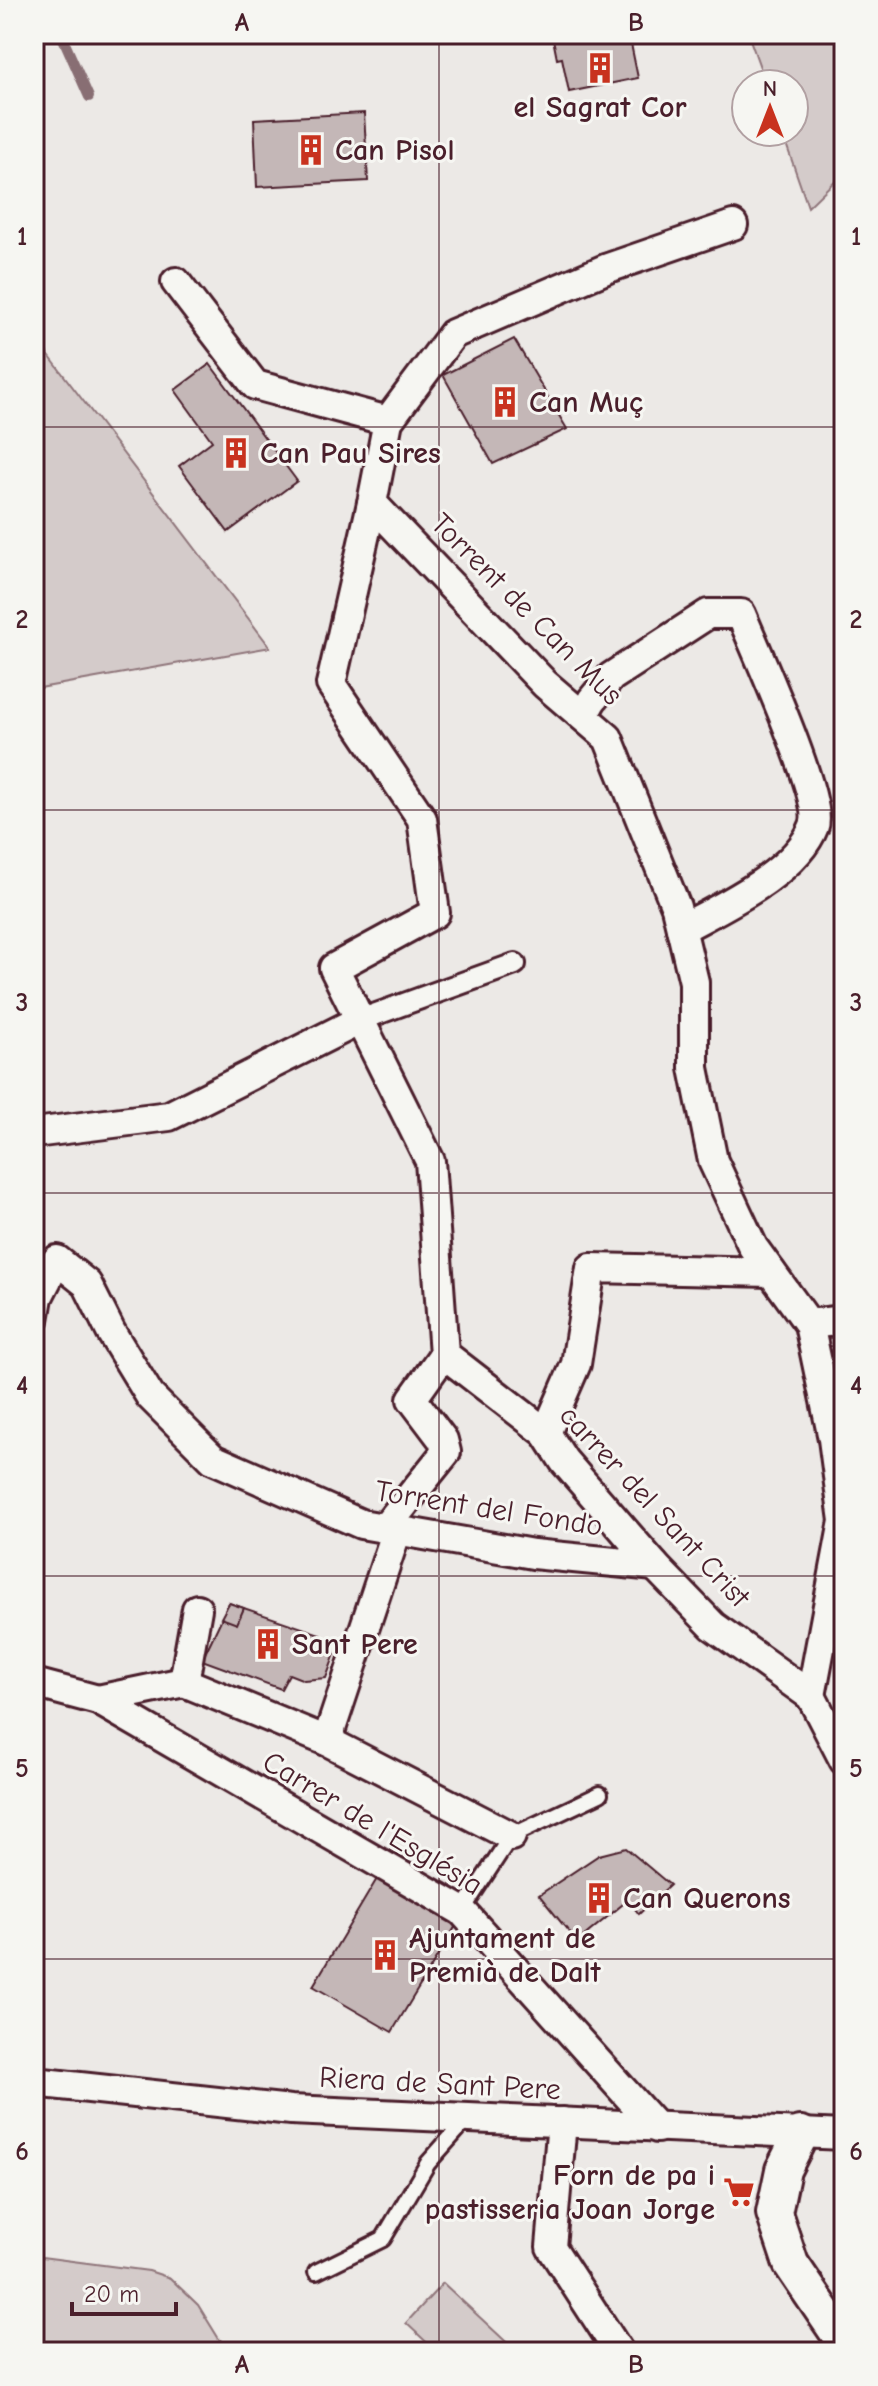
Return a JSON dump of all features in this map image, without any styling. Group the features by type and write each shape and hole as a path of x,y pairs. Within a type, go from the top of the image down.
{"street":[{"path":"327,1741 391,1529 446,1452 443,1440 412,1399 444,1354 430,1161 334,968 435,913 422,819 331,684 388,421 453,334 608,268 733,225"},
{"path":"176,282 255,385 388,421"},
{"name":"Torrent de Can Mus","path":"372,503 545,684 608,738 676,907 694,982 694,1068 713,1161 753,1247 809,1324 833,1439 844,1521 811,1696"},
{"path":"583,716 611,677 708,614 741,614 811,789 816,823 802,847 778,870 681,929"},
{"path":"34,1133 169,1116 360,1020 515,964"},
{"name":"Torrent del Fondo","path":"34,1320 38,1297 57,1260 87,1284 111,1332 150,1396 213,1459 361,1524 533,1554 655,1566"},
{"path":"546,1433 576,1364 591,1268 771,1272"},
{"path":"809,1324 844,1320"},
{"name":"carrer del Sant Crist","path":"444,1354 546,1433 564,1461 655,1566 713,1626 811,1696 844,1760"},
{"path":"184,1682 197,1609"},
{"path":"98,1700 184,1682 327,1741 511,1836"},
{"name":"Carrer de l'Església","path":"34,1683 98,1700 462,1911 657,2128"},
{"name":"Riera de Sant Pere","path":"34,2082 291,2110 844,2135"},
{"path":"562,2122 551,2247 619,2352"},
{"path":"801,2134 783,2170 774,2213 791,2264 844,2342"}],"lane":[{"path":"462,1911 511,1836 600,1794"},
{"path":"316,2272 383,2239 428,2163 467,2119"}],"shaded area":[{"path":"748,34 844,34 844,172 808,207 788,148 810,148 810,68 760,68"},
{"path":"34,336 270,647 271,647 34,689"},
{"path":"34,2256 149,2271 170,2278 198,2305 219,2339 236,2352 34,2352"},
{"path":"443,2283 517,2352 437,2352 406,2323"}],"building":[{"name":"el Sagrat Cor","path":"552,34 639,34 640,42 631,44 638,78 569,92 562,58 557,59"},
{"name":"Can Pisol","path":"364,113 368,181 257,187 254,119"},
{"name":"Can Muç","path":"514,339 567,429 493,464 443,375"},
{"name":"Can Pau Sires","path":"210,364 297,481 228,532 179,466 212,441 175,390"},
{"name":"Sant Pere","path":"229,1603 320,1634 335,1654 326,1678 304,1680 289,1674 281,1689 202,1660"},
{"path":"229,1603 244,1608 237,1624 221,1618"},
{"name":"Can Querons","path":"626,1848 670,1885 639,1914 628,1900 577,1942 539,1895 599,1855"},
{"name":"Ajuntament de Premià de Dalt","path":"378,1877 457,1924 392,2032 313,1986"}],"waterway":[{"path":"61,34 89,97"}],"place":[{"name":"el Sagrat Cor","path":"600,68"},
{"name":"Can Pisol","path":"311,150"},
{"name":"Can Muç","path":"505,402"},
{"name":"Can Pau Sires","path":"236,453"},
{"name":"Sant Pere","path":"268,1644"},
{"name":"Can Querons","path":"599,1898"},
{"name":"Ajuntament de Premià de Dalt","path":"385,1955"},
{"name":"Forn de pa i pastisseria Joan Jorge","path":"739,2192"}]}
